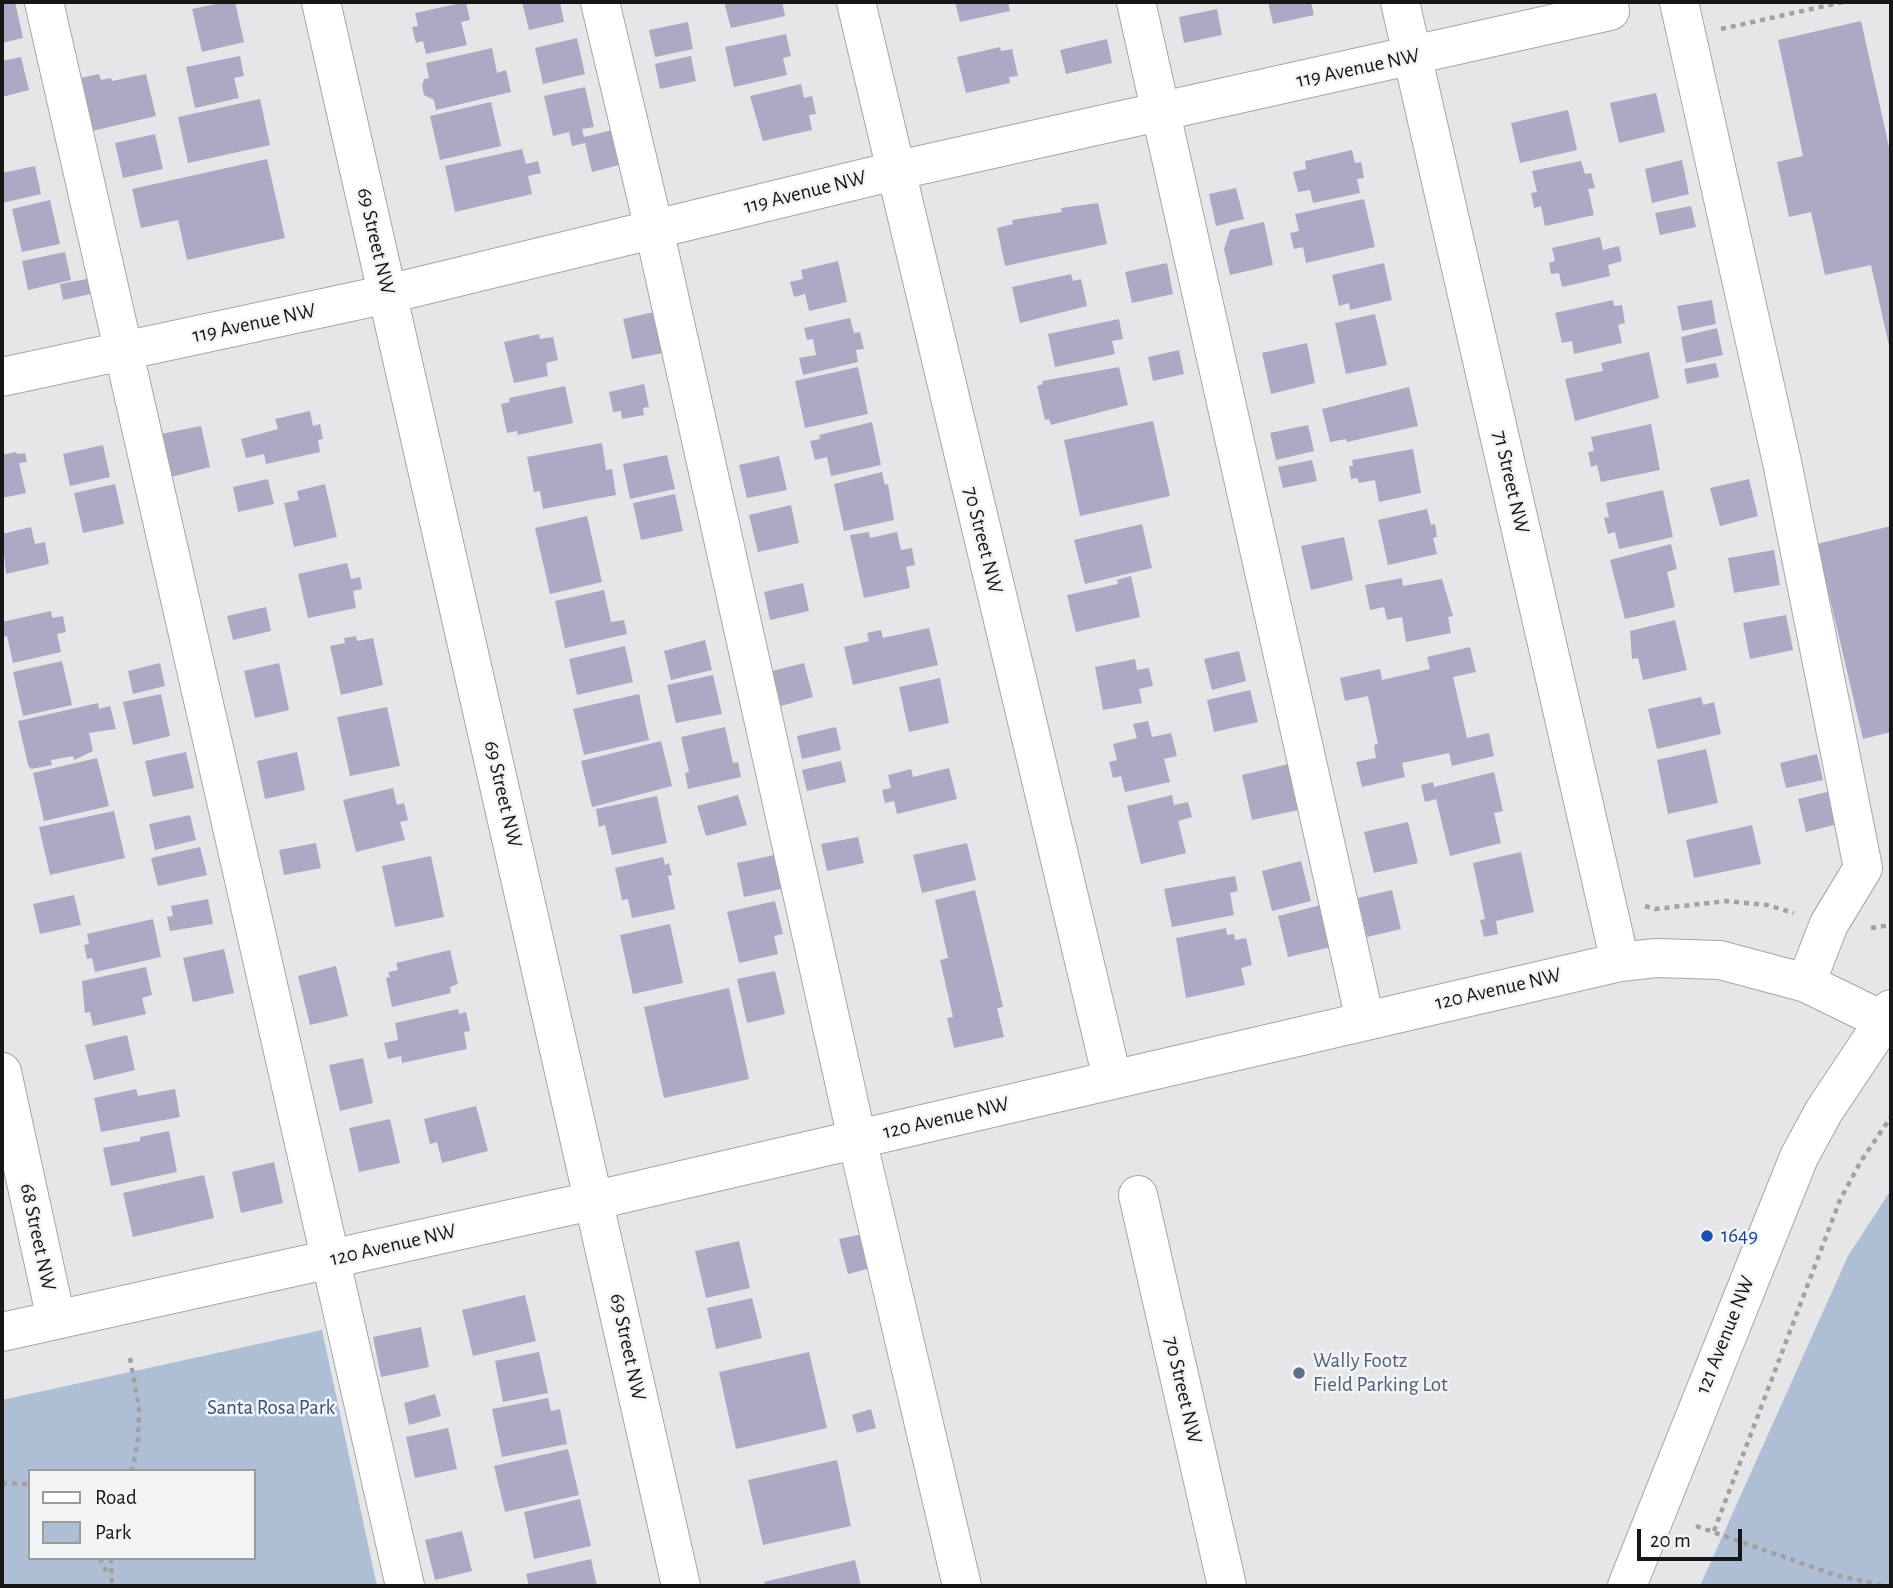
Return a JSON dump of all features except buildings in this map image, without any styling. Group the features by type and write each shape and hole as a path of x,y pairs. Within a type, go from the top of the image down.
{"street":[{"path":"44,2 121,351 405,1586"},
{"name":"69 Street NW","path":"321,2 596,1200 681,1586"},
{"path":"600,2 654,229 857,1139 962,1586"},
{"name":"70 Street NW","path":"856,2 894,171 1112,1078"},
{"path":"1136,2 1365,1020"},
{"name":"71 Street NW","path":"1400,2 1620,962"},
{"name":"119 Avenue NW","path":"2,377 388,294 894,171 1610,11"},
{"path":"1683,19 1782,462 1863,868 1829,924 1806,983"},
{"name":"120 Avenue NW","path":"2,1332 596,1200 1620,962 1656,958 1720,960 1756,967 1806,983 1889,1016"},
{"name":"121 Avenue NW","path":"1627,1586 1798,1157 1830,1101 1889,1016"},
{"name":"68 Street NW","path":"2,1072 56,1319"},
{"name":"70 Street NW","path":"1138,1195 1227,1586"}],"path":[{"path":"1683,19 1843,2"},
{"path":"1636,903 1655,909 1715,902 1756,903 1829,924 1855,928 1891,925"},
{"path":"1714,1531 1840,1200 1861,1161 1891,1117"},
{"path":"130,1358 139,1409 138,1440 132,1469"},
{"path":"2,1483 28,1484"},
{"path":"1696,1526 1835,1575 1884,1586"},
{"path":"101,1560 111,1583"},
{"path":"111,1560 111,1583"}],"green space":[{"path":"1891,1190 1891,1586 1700,1586 1848,1256"},
{"name":"Santa Rosa Park","path":"322,1330 377,1586 2,1586 2,1400"}],"place":[{"name":"1649","path":"1707,1236"},
{"name":"Wally Footz Field Parking Lot","path":"1299,1373"}]}
